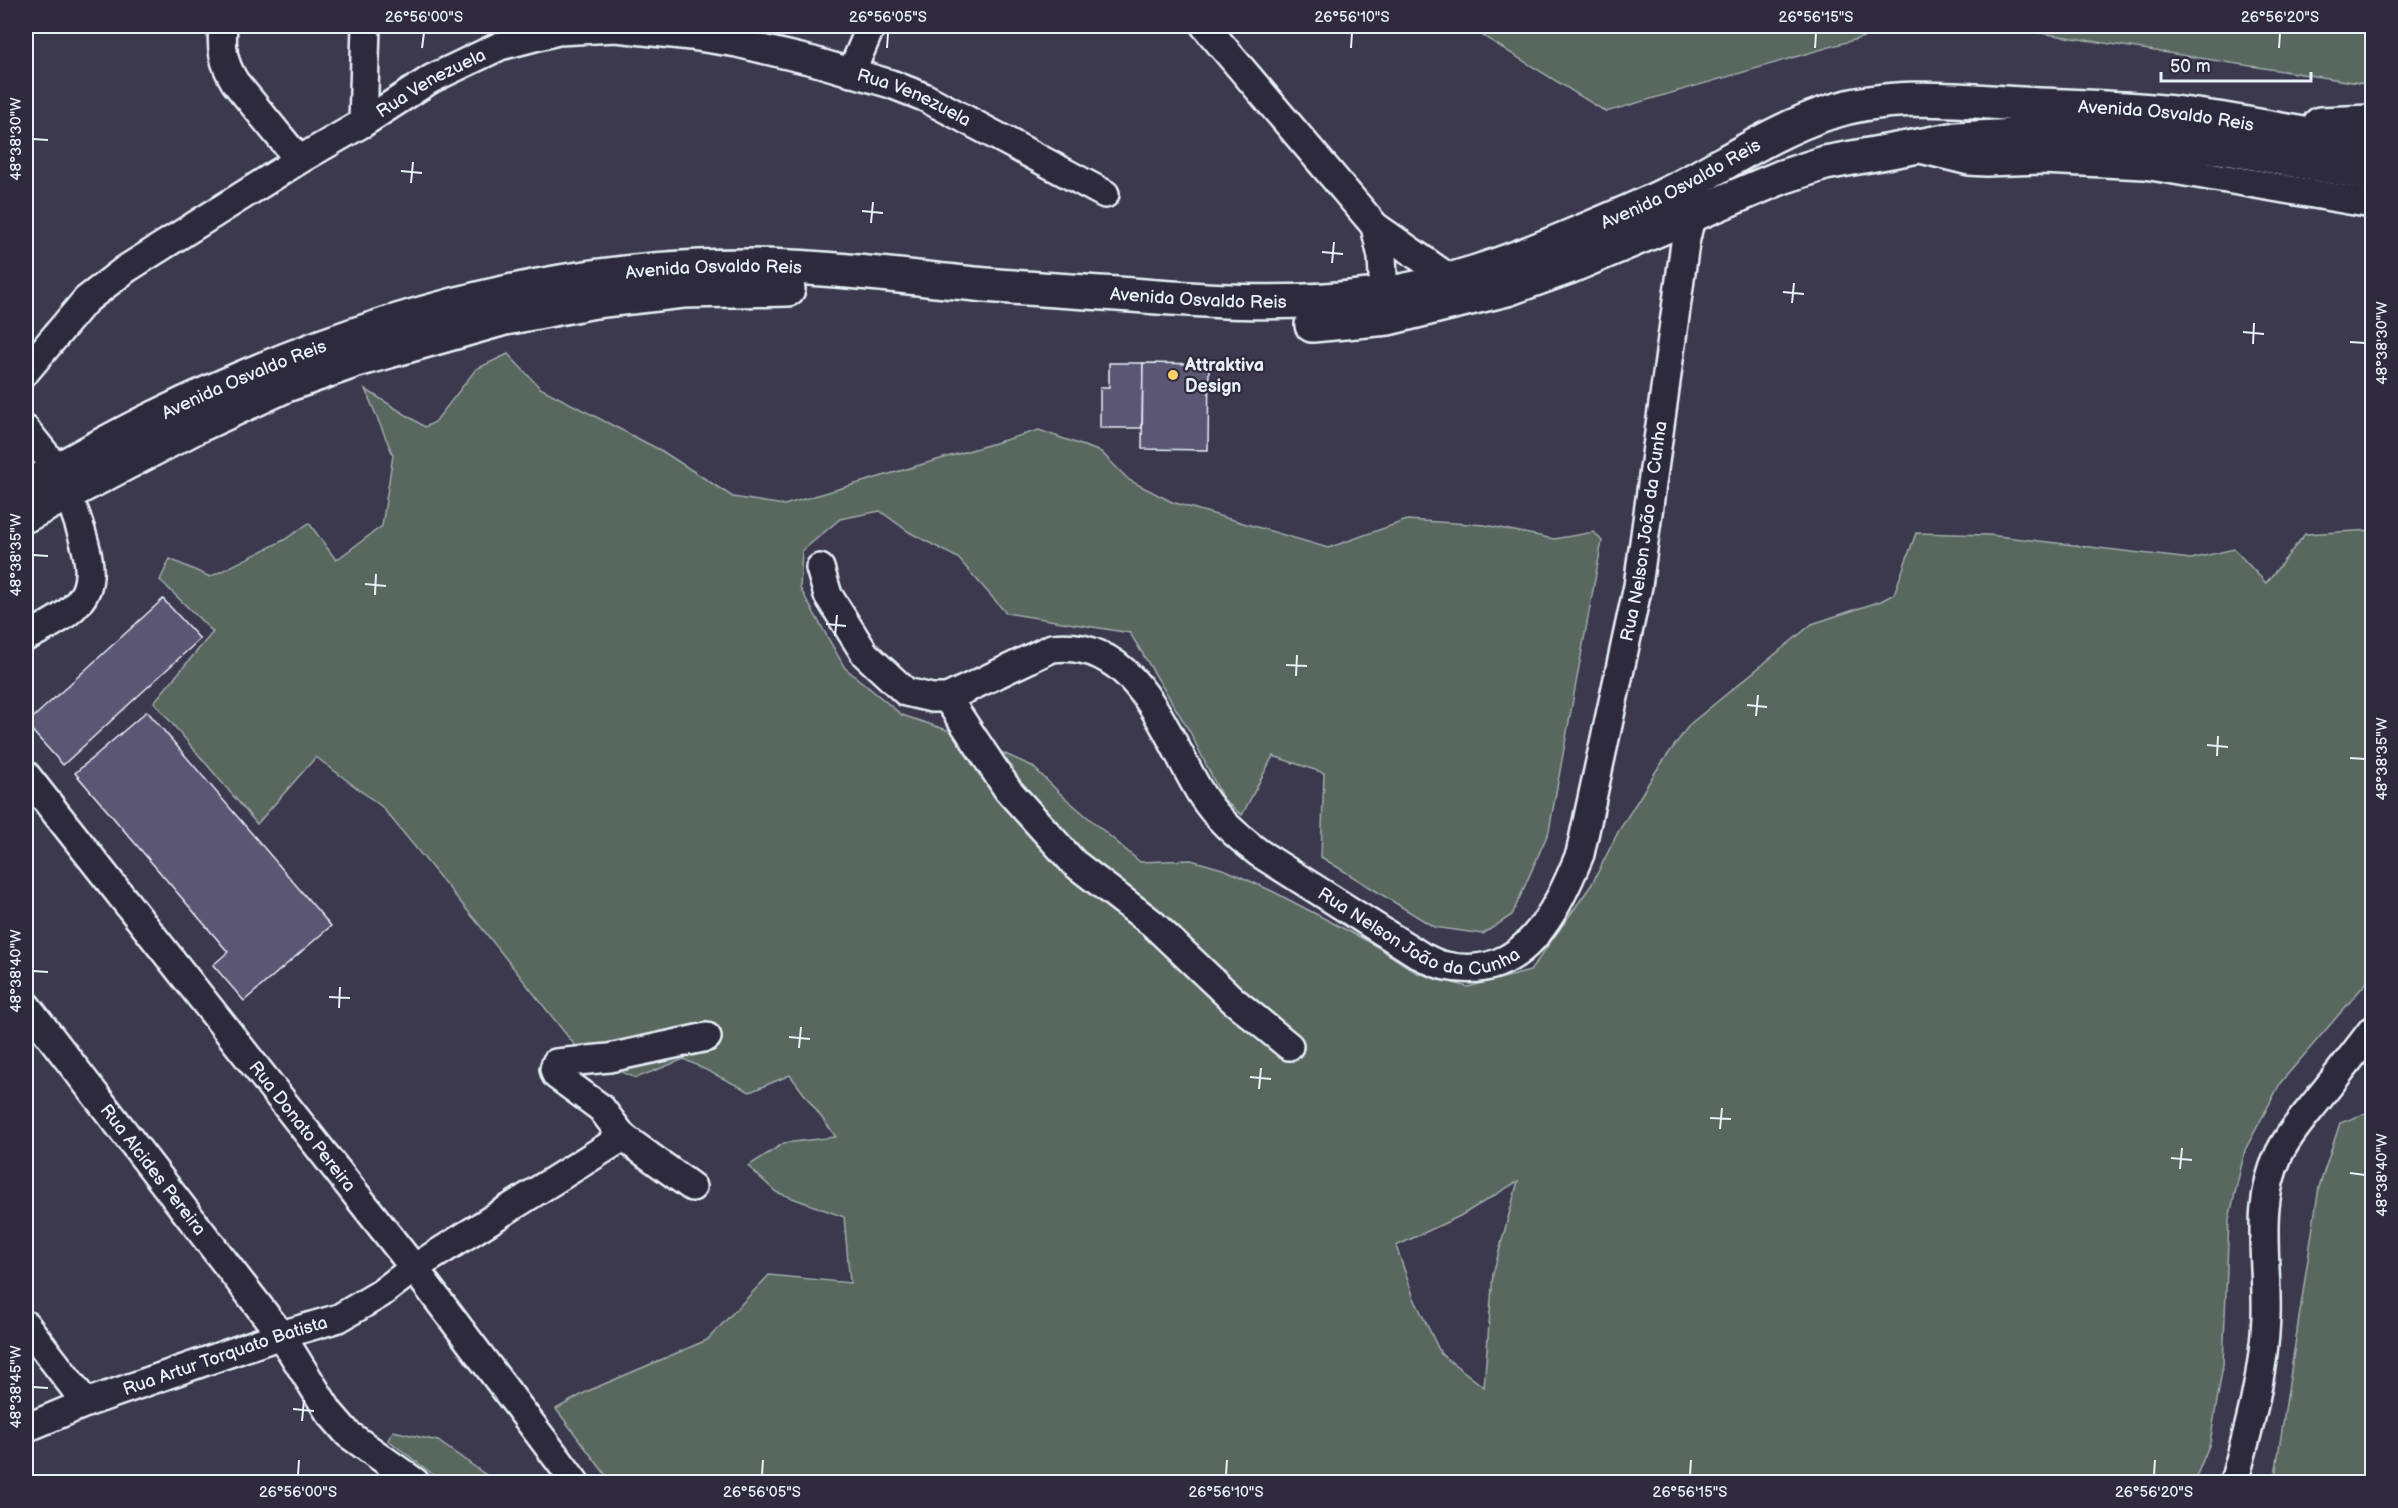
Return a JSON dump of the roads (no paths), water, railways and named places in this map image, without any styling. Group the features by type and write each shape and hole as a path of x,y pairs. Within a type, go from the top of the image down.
{"main road":[{"name":"Avenida Osvaldo Reis","path":"26,488 162,414 252,373 344,337 401,318 489,295 606,275 703,267 760,266 1240,303 1321,302 1384,294 1452,280 1491,269 1676,190 1786,128 1829,112 1867,102 1908,99 2146,111 2204,117 2373,147"},
{"path":"2253,125 2373,122"},
{"name":"Avenida Osvaldo Reis","path":"26,514 197,426 286,385 354,361 505,318 632,296 683,291 798,290 865,293 1218,324 1277,326 1332,324 1388,318 1507,289 1571,267 1782,177 1824,163 1957,140 2016,136 2126,139 2220,147 2373,174"}],"street":[{"path":"224,26 221,53 226,68 299,160"},
{"path":"363,123 366,26"},
{"name":"Rua Venezuela","path":"26,371 69,319 102,286 299,160 363,123 501,36 598,26 644,31 738,34 924,97 1105,194"},
{"path":"851,73 871,26"},
{"path":"1205,26 1375,226 1452,280"},
{"path":"1912,147 1969,161 2042,160 2145,165 2373,204"},
{"name":"Rua Nelson João da Cunha","path":"948,698 1052,648 1071,646 1092,650 1115,663 1139,688 1154,707 1211,808 1236,836 1259,853 1421,956 1445,966 1468,969 1488,967 1513,955 1531,941 1550,920 1563,896 1580,854 1590,814 1638,586 1684,243 1691,216"},
{"path":"1375,226 1382,257 1384,294"},
{"path":"26,430 46,455"},
{"path":"26,637 62,616 83,599 89,583 89,567 87,552 75,513"},
{"path":"820,568 828,595 871,660 906,692 932,698 948,698 1008,790 1074,863 1152,923 1233,1000 1288,1046"},
{"name":"Rua Donato Pereira","path":"26,775 414,1268 575,1482"},
{"name":"Rua Alcides Pereira","path":"26,1005 281,1335 329,1412 348,1434 415,1482"},
{"path":"2234,1482 2258,1390 2266,1316 2263,1240 2265,1207 2270,1182 2279,1154 2298,1124 2373,1030"},
{"path":"692,1187 623,1137 601,1108 556,1075 554,1069 556,1062 609,1058 707,1037"},
{"name":"Rua Artur Torquato Batista","path":"26,1428 86,1403 281,1335 339,1318 380,1294 414,1268 623,1137"},
{"path":"26,1326 86,1403"}],"place":[{"name":"Attraktiva Design","path":"1173,375"}]}
